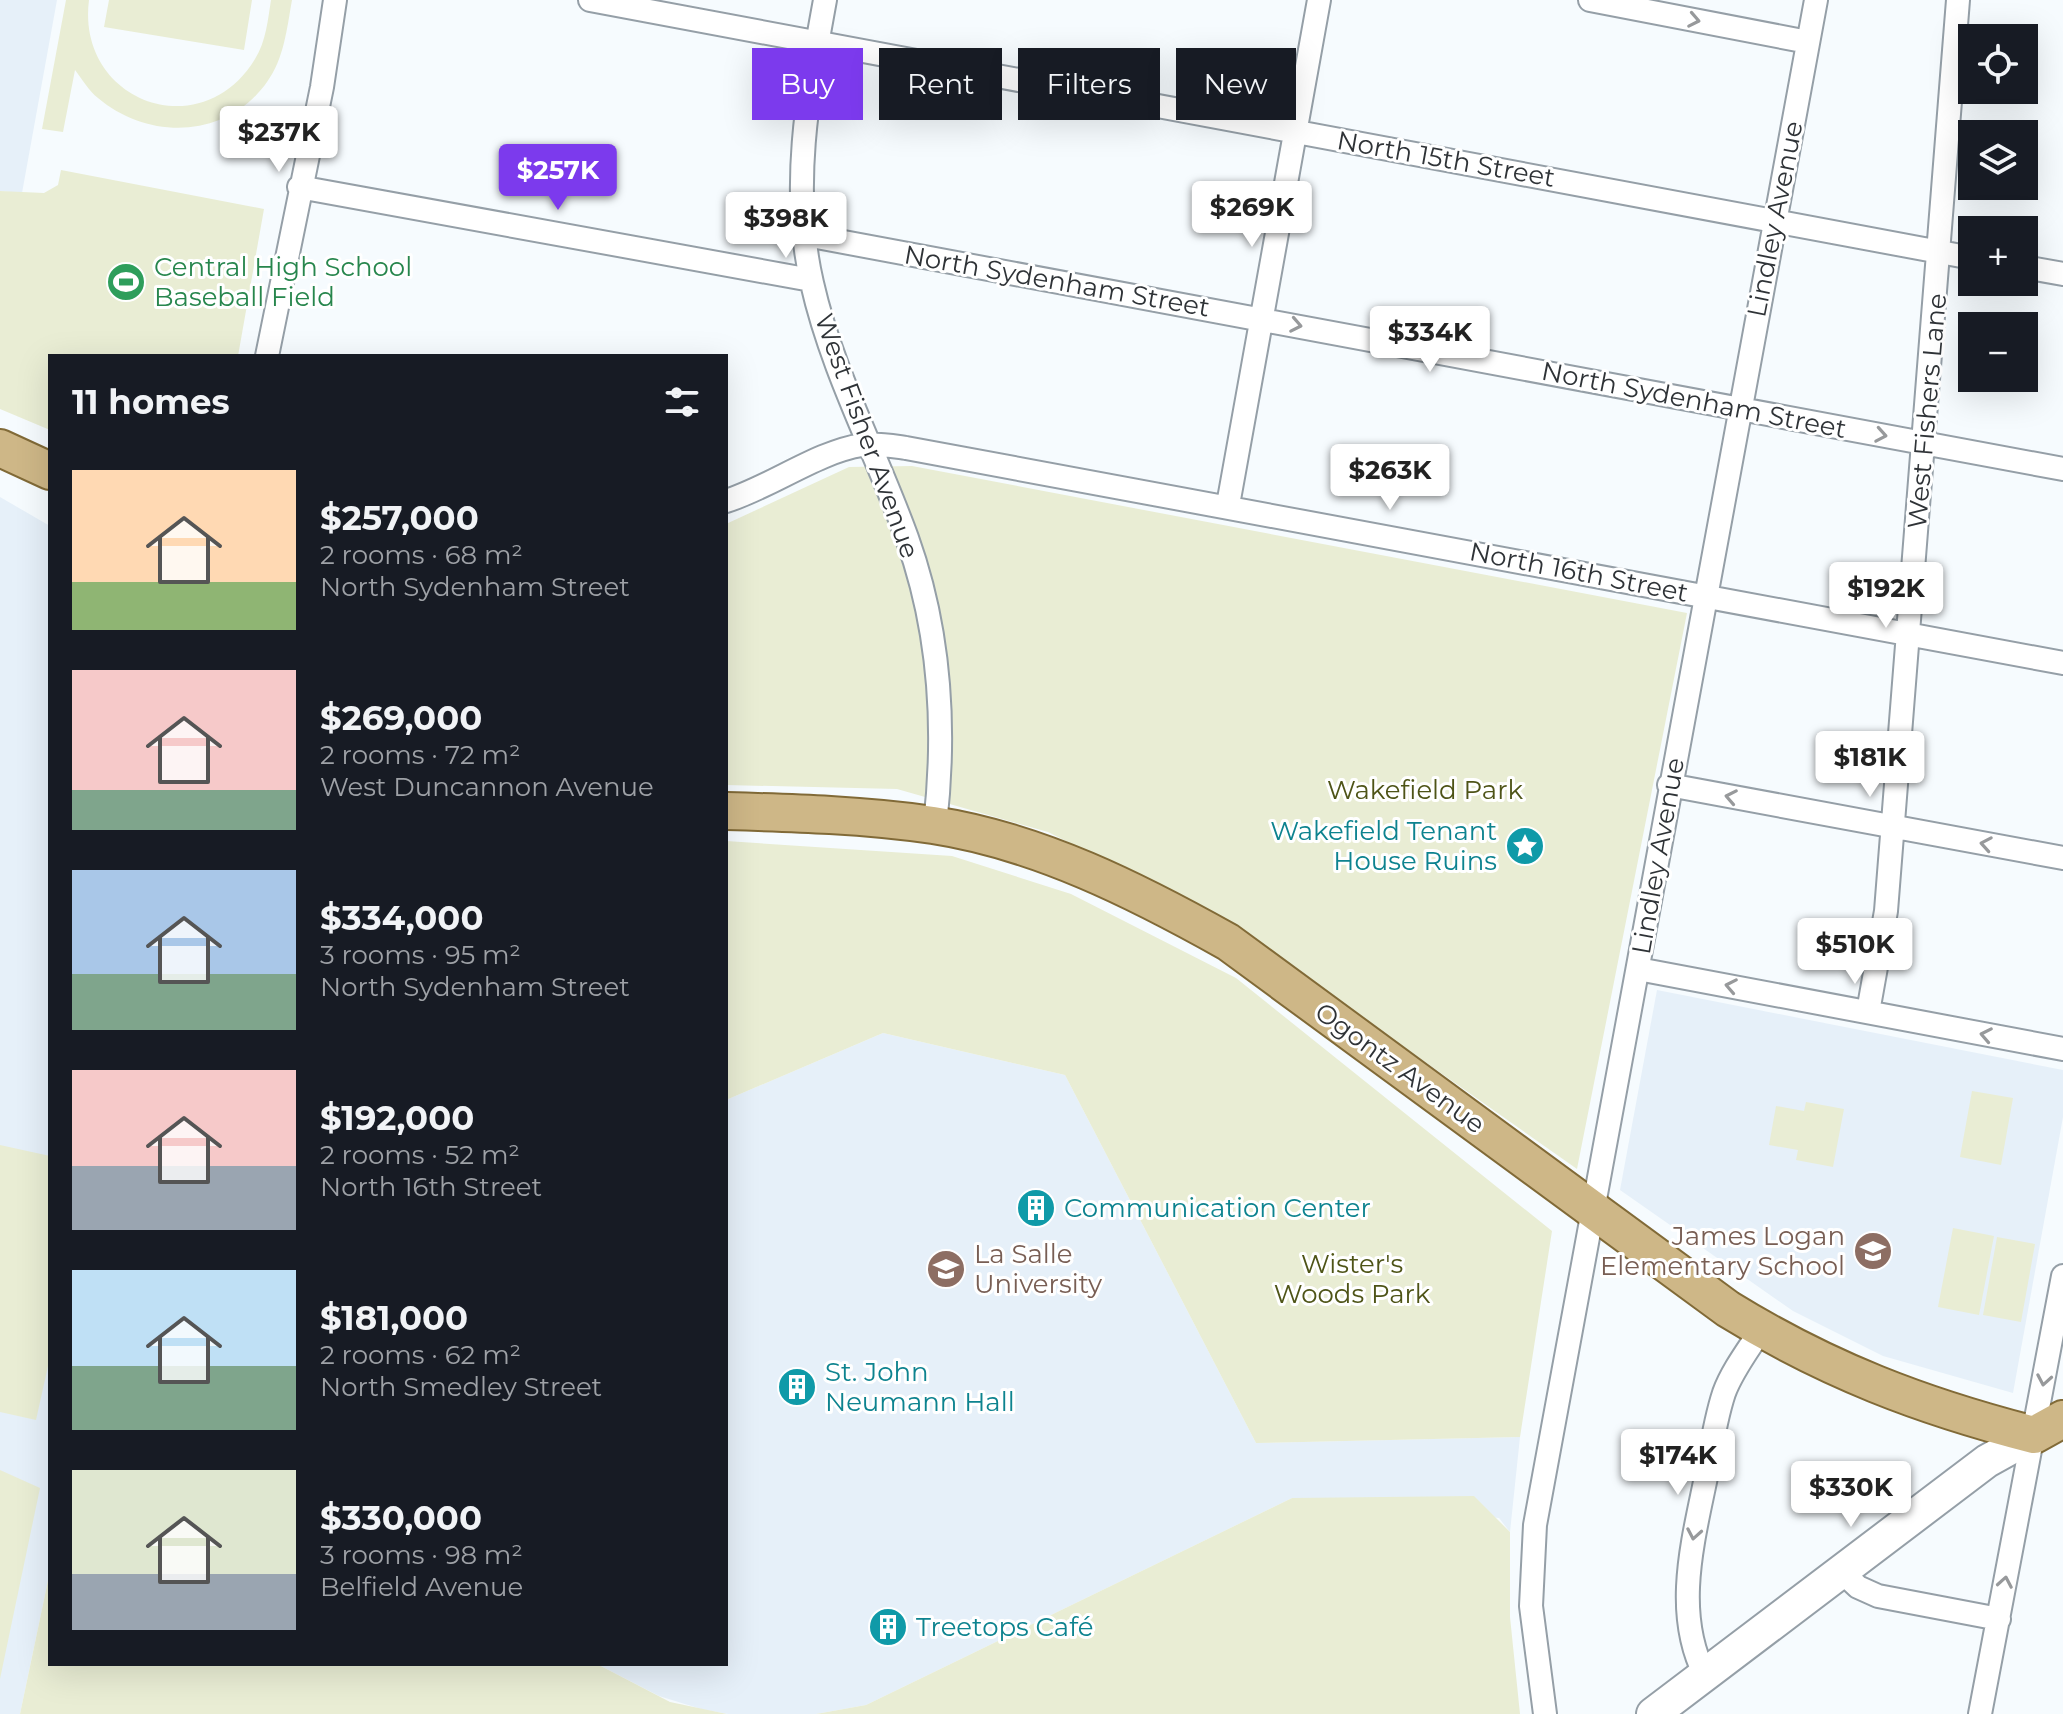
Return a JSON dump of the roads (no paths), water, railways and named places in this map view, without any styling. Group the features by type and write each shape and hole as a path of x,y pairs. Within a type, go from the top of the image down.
{"main road":[{"path":"0,448 48,470"},
{"name":"Ogontz Avenue","path":"728,811 810,813 935,825 1000,841 1088,872 1166,907 1228,942 1761,1330 1833,1368 1897,1395 2053,1432"}],"street":[{"path":"267,354 299,187 322,87 335,0"},
{"name":"North 15th Street","path":"590,0 1958,255"},
{"name":"West Fisher Avenue","path":"825,0 803,134 806,235 811,280 827,343 909,542 934,645 941,728 935,825"},
{"path":"1228,505 1319,0"},
{"path":"1590,0 1808,42"},
{"name":"Lindley Avenue","path":"1545,1714 1531,1606 1535,1525 1816,0"},
{"name":"West Fishers Lane","path":"1868,1012 1886,911 1958,0"},
{"path":"299,187 811,280"},
{"name":"North Sydenham Street","path":"806,235 2063,469"},
{"path":"2038,270 2063,274"},
{"name":"North 16th Street","path":"728,500 752,493 842,451 869,445 906,448 1228,505 2063,663"},
{"path":"1669,785 2063,858"},
{"path":"1638,969 2063,1049"},
{"path":"1980,1714 1999,1619 2053,1432 2063,1276"},
{"path":"1705,1675 1695,1656 1689,1625 1688,1585 1693,1543 1725,1390 1761,1330"},
{"path":"1653,1714 1987,1461 2053,1432"},
{"path":"1841,1571 1858,1587 1878,1596 1999,1619"}],"place":[{"name":"Central High School Baseball Field","path":"126,282"},
{"name":"Wakefield Tenant House Ruins","path":"1525,846"},
{"name":"Communication Center","path":"1036,1208"},
{"name":"James Logan Elementary School","path":"1873,1251"},
{"name":"La Salle University","path":"946,1269"},
{"name":"St. John Neumann Hall","path":"797,1387"},
{"name":"Treetops Café","path":"888,1627"}],"park label":[{"name":"Wakefield Park","path":"1425,790"},
{"name":"Wister's Woods Park","path":"1352,1279"}]}
